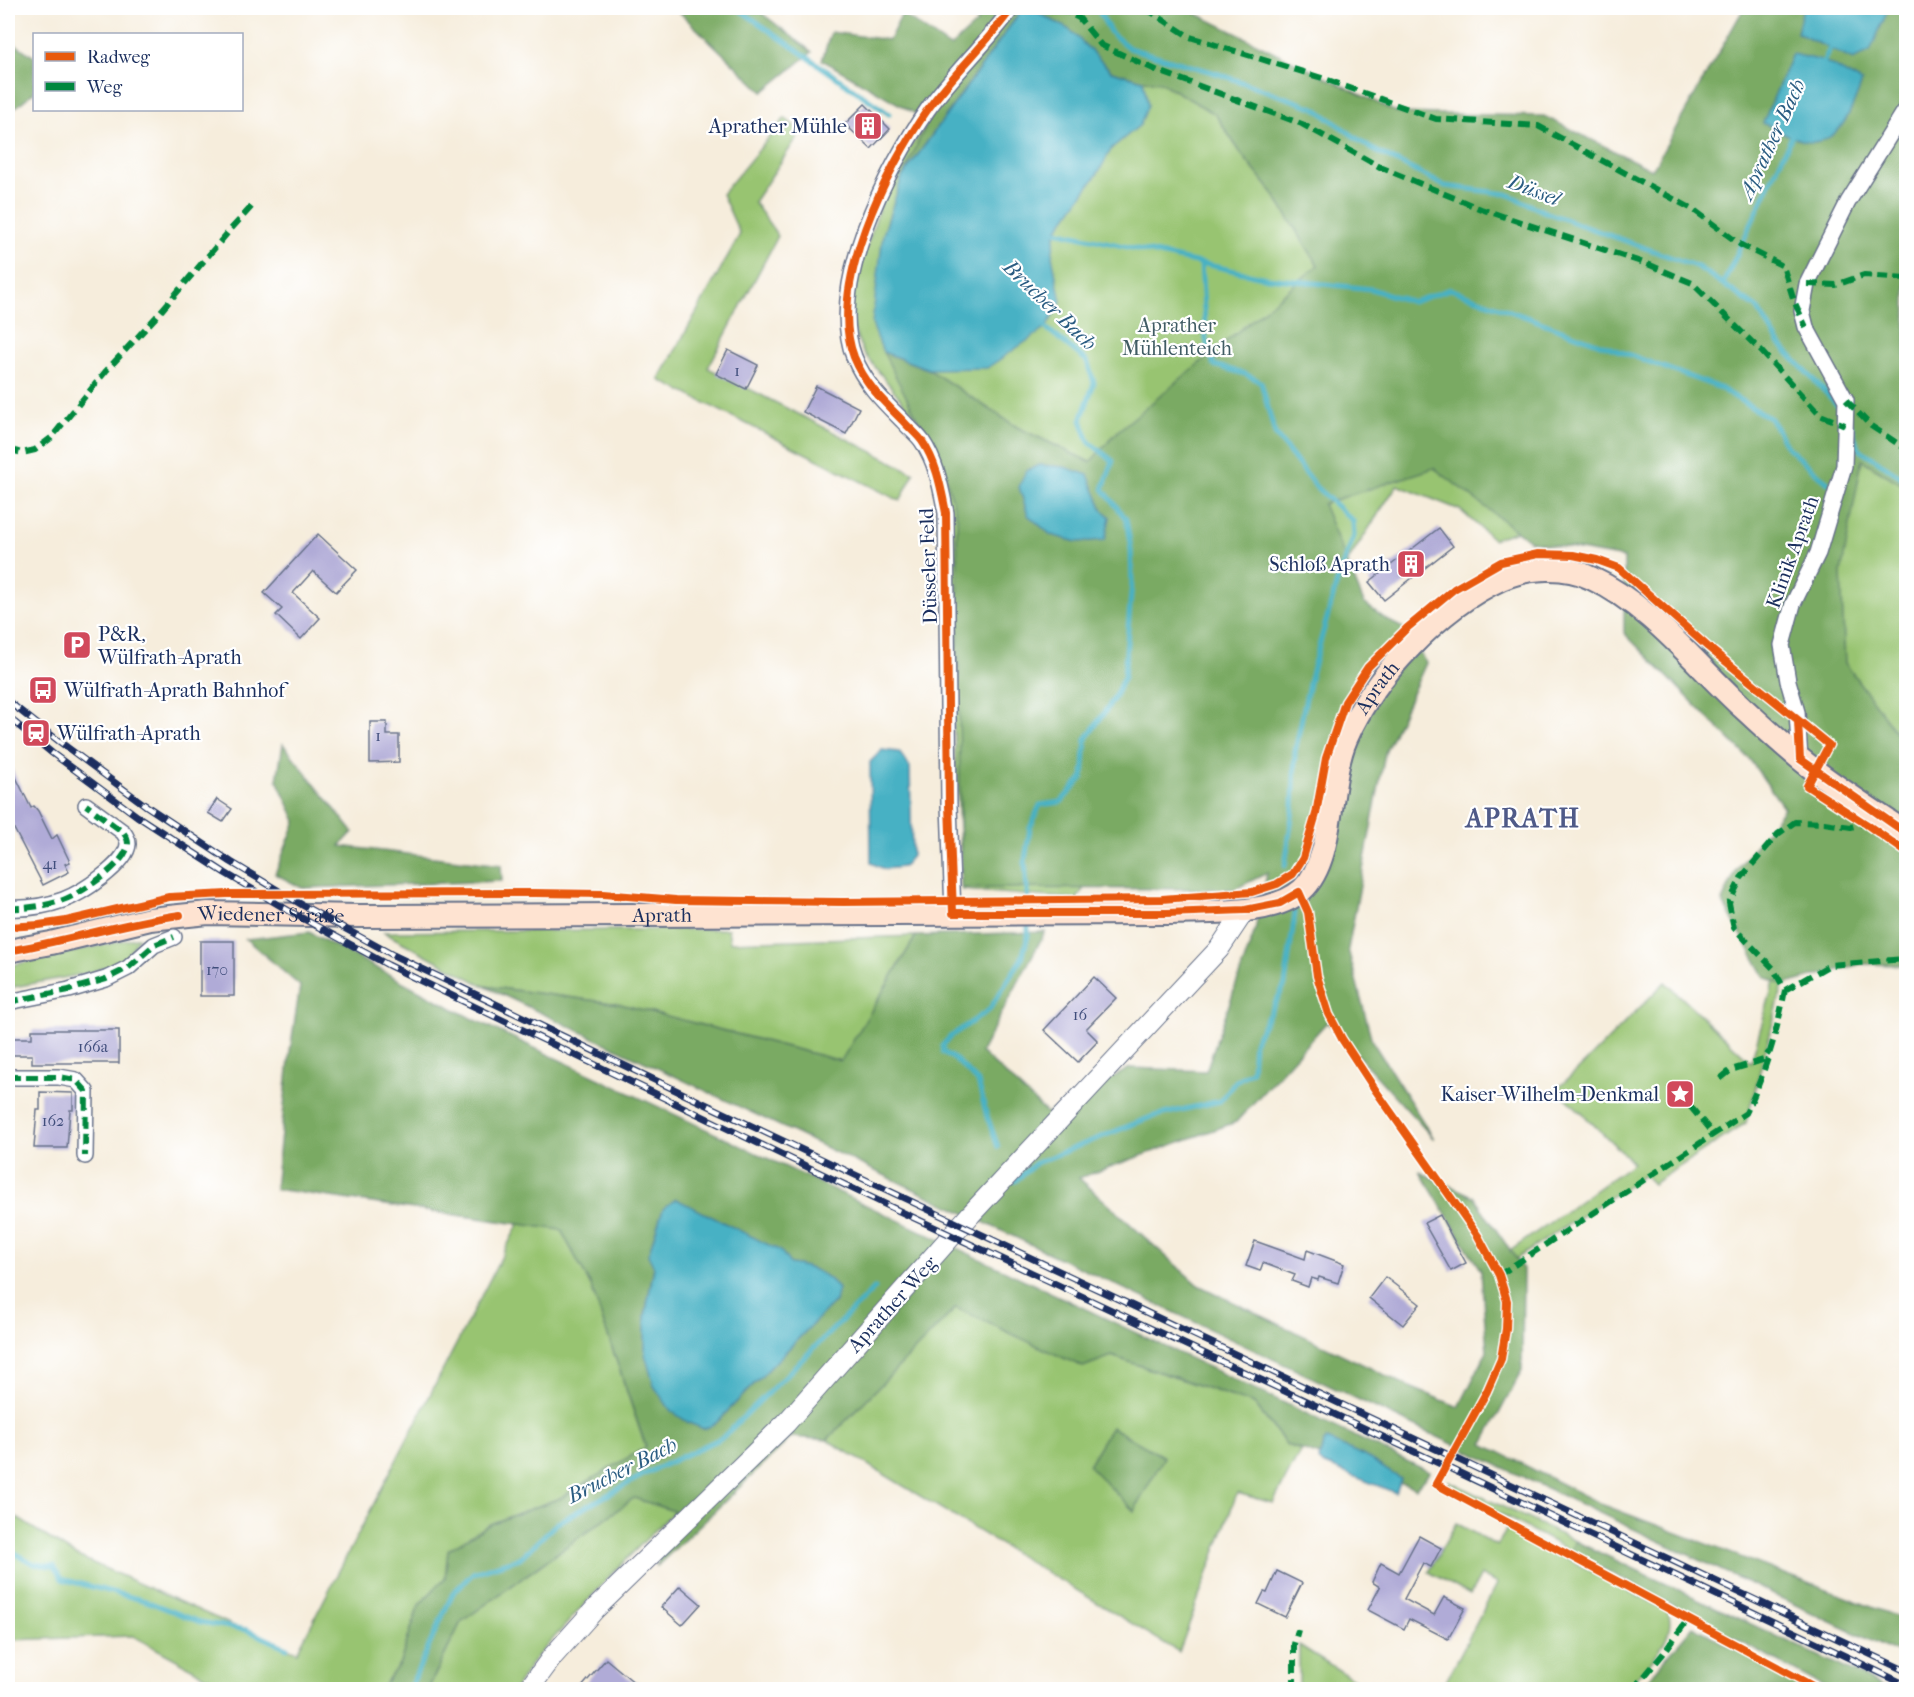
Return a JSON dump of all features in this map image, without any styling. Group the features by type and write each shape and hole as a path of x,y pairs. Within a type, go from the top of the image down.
{"main road":[{"name":"Aprath","path":"358,916 1167,913 1245,910 1280,903 1299,892 1310,881 1317,868 1324,848 1335,774 1345,740 1360,709 1385,674 1422,634 1465,601 1502,578 1538,569 1565,570 1589,576 1620,593 1800,759 1906,833"},
{"name":"Wiedener Straße","path":"8,951 51,944 127,924 180,915 242,913 358,916"}],"street":[{"name":"Düsseler Feld","path":"953,913 949,805 946,513 937,470 922,440 870,388 854,356 847,323 852,273 863,236 894,163 929,108 1012,8"},
{"name":"Klinik Aprath","path":"1800,759 1797,712 1788,681 1782,645 1793,604 1818,553 1844,466 1846,400 1806,327 1802,311 1804,294 1848,202 1906,109"},
{"path":"8,908 19,909 63,900 88,886 124,856 128,846 123,832 86,805"},
{"name":"Aprather Weg","path":"528,1689 553,1656 596,1608 786,1423 971,1214 1219,950 1245,910"},
{"name":"Wiedener Straße","path":"8,1002 69,990 106,979 128,968 154,945 174,937"},
{"path":"8,1077 59,1077 76,1080 86,1091 85,1156"}],"green space":[{"path":"675,8 755,8 812,52 763,92"},
{"path":"966,8 1023,8 902,177 928,121 822,60 831,32 889,40 902,14 950,47 978,22"},
{"name":"Aprather Mühlenteich","path":"1010,8 1092,8 1906,448 1906,789 1612,545 1556,525 1517,531 1493,539 1460,510 1397,485 1344,567 1163,767 1077,899 962,890 940,448 863,352 850,320 851,294 891,174"},
{"path":"1030,8 1185,8 1398,113 1544,116 1652,170 1744,8 1906,8 1906,487 1862,460 1841,573 1845,663 1895,731 1906,740 1906,965 1861,964 1783,985 1765,977 1722,901 1736,871 1784,808 1750,760 1624,633 1624,558 1530,541 1434,468 1323,504 1364,603 1387,620 1405,629 1426,663 1385,753 1348,949 1372,1041 1434,1139 1327,1022 1236,1122 1079,1178 1198,1285 1412,1388 1459,1407 1487,1351 1481,1271 1420,1172 1473,1196 1523,1269 1522,1370 1483,1444 1601,1504 1906,1620 1906,1657 484,986 620,1004 841,1061 916,936 1045,932 981,1052 1047,1113 1130,1068 1206,1071 1255,930 1267,873 1235,889 961,888 957,517 944,470 883,352 928,369 1017,427 1090,462 1119,430 1318,265 1272,192 1242,155 1215,114 1160,82 1111,71 1070,30"},
{"path":"8,39 33,56 33,93 8,114"},
{"path":"785,118 801,132 754,202 778,236 708,368 914,473 900,501 659,380 740,234 722,194"},
{"path":"283,744 353,832 340,846 501,865 502,881 302,888 275,874 296,821 277,780"},
{"path":"728,929 730,942 916,936 842,1061 620,1004 484,986 383,932"},
{"path":"309,932 469,1017 1430,1472 1416,1488 1287,1445 1254,1404 1112,1356 1083,1367 956,1308 827,1440 792,1437 656,1567 674,1511 634,1498 461,1622 428,1689 381,1689 400,1663 419,1605 445,1578 448,1550 490,1524 560,1498 646,1447 591,1286 561,1230 275,1189 290,1051 300,986 246,939","holes":["797,1265 817,1271 834,1283 838,1289 835,1301 715,1424 703,1429 645,1316 654,1267"]},
{"path":"139,937 124,961 84,974 8,988 8,966"},
{"path":"1774,981 1783,985 1746,1123 1653,1184 1644,1175 1516,1259 1510,1251 1633,1163 1557,1089 1665,982 1751,1062"},
{"path":"519,1223 561,1230 591,1286 646,1448 560,1498 490,1524 419,1605 400,1663 381,1689 230,1689 133,1636 8,1640 8,1512 75,1555 297,1652"},
{"path":"956,1307 1083,1367 1111,1356 1254,1404 1287,1445 1301,1450 1273,1503 1237,1493 1179,1652 827,1440"},
{"path":"1111,1427 1164,1457 1134,1511 1088,1465"},
{"path":"1449,1481 1575,1541 1570,1551 1454,1489 1448,1485"},
{"path":"634,1498 674,1511 611,1575 533,1661 515,1689 428,1690 461,1622"},
{"path":"1456,1523 1497,1546 1508,1527 1668,1612 1670,1622 1664,1643 1649,1664 1626,1689 1442,1689 1497,1584 1481,1575 1470,1595 1429,1572"},
{"path":"1575,1541 1889,1689 1829,1689 1570,1551"},
{"path":"1693,1626 1809,1689 1640,1689"},
{"path":"1299,1645 1369,1689 1299,1689"}],"water":[{"path":"1023,8 1030,8 1070,30 1111,71 1143,80 1148,105 1140,125 1112,148 1098,173 1056,231 1052,256 1061,302 1046,328 987,368 928,369 883,352 872,324 883,235 902,177"},
{"path":"1803,8 1889,8 1870,51 1853,60 1797,33"},
{"path":"1792,54 1824,61 1862,82 1845,121 1831,136 1822,140 1811,142 1800,140 1763,123"},
{"path":"1039,465 1064,467 1088,475 1103,510 1110,517 1105,540 1077,542 1051,535 1028,515 1019,487 1026,471"},
{"path":"882,750 899,752 910,767 912,856 903,867 884,869 871,863 870,762"},
{"path":"676,1199 781,1251 790,1264 817,1271 834,1283 838,1289 835,1301 715,1424 704,1429 689,1423 671,1411 654,1386 645,1354 645,1316 654,1267 648,1255 663,1209"},
{"path":"1327,1440 1365,1456 1401,1479 1396,1493 1323,1464 1319,1460 1323,1444"}],"building":[{"name":"Aprather Mühle","path":"865,104 890,129 871,149 845,124"},
{"path":"728,350 758,365 746,389 716,374"},
{"path":"816,386 859,408 846,434 803,412"},
{"name":"Schloß Aprath","path":"1439,528 1453,546 1384,600 1369,582"},
{"path":"318,534 357,570 336,592 313,571 293,593 320,618 301,639 276,615 282,609 264,593"},
{"path":"370,722 387,722 387,735 399,735 399,762 370,763"},
{"path":"8,761 31,808 34,806 38,811 52,839 57,835 70,862 65,864 69,872 43,885 8,817"},
{"path":"217,799 232,809 223,822 208,813"},
{"path":"200,941 234,941 234,996 200,996"},
{"path":"1094,977 1116,998 1086,1029 1098,1041 1078,1062 1044,1030"},
{"path":"32,1030 119,1030 119,1063 32,1063 32,1055 8,1055 8,1038 32,1038"},
{"path":"40,1092 73,1093 73,1110 70,1110 67,1148 34,1148 37,1110 40,1110"},
{"path":"1440,1215 1466,1263 1451,1271 1424,1223"},
{"path":"1255,1241 1305,1259 1307,1250 1344,1264 1338,1283 1319,1277 1318,1280 1311,1278 1308,1287 1292,1281 1295,1275 1263,1263 1260,1271 1246,1266"},
{"path":"1385,1277 1420,1304 1403,1325 1369,1298"},
{"path":"1419,1536 1441,1548 1431,1567 1423,1563 1404,1599 1434,1615 1444,1597 1465,1608 1448,1639 1409,1619 1404,1629 1368,1610 1380,1587 1372,1582 1381,1563 1399,1573"},
{"path":"1277,1571 1302,1583 1285,1617 1258,1604 1264,1592 1267,1593"},
{"path":"680,1586 701,1604 682,1625 661,1607"},
{"path":"606,1659 642,1689 580,1689"}],"waterway":[{"path":"737,8 889,114"},
{"name":"Düssel","path":"1097,8 1111,33 1129,48 1219,74 1315,108 1370,148 1445,186 1507,194 1545,212 1698,267 1757,308 1779,343 1842,410"},
{"name":"Aprather Bach","path":"1822,65 1832,44"},
{"name":"Aprather Bach","path":"1723,284 1794,132"},
{"path":"1052,228 1056,231 1267,278 1371,289 1413,302 1450,289 1720,388 1771,419 1787,447 1828,483"},
{"path":"1201,263 1206,340 1214,365 1245,374 1261,382 1275,434 1316,487 1353,521 1354,536 1340,572 1310,678 1295,752 1293,809 1285,866"},
{"name":"Brucher Bach","path":"1028,907 1025,860 1030,828 1040,805 1061,802 1083,777 1086,739 1113,700 1124,677 1132,582 1131,549 1126,519 1103,489 1113,461 1089,442 1081,420 1094,383 1087,361 1041,324"},
{"name":"Düssel","path":"1851,425 1858,448 1906,480"},
{"path":"1015,1181 1036,1163 1151,1117 1220,1101 1236,1081 1252,1071 1254,1042 1285,985 1295,913"},
{"name":"Brucher Bach","path":"998,1147 978,1082 956,1060 943,1052 943,1045 951,1036 989,1010 1022,958 1028,936 1028,919"},
{"name":"Brucher Bach","path":"409,1690 453,1593 473,1573 520,1558 557,1523 645,1474 723,1437 875,1288"},
{"path":"8,1549 34,1564 54,1566 62,1579 146,1601 200,1622 247,1630 287,1648"}],"railway":[{"path":"8,701 145,805 231,862 304,906 393,955 1906,1671"},
{"path":"8,717 137,816 225,873 388,965 893,1208 1906,1685"}],"marked path":[{"path":"1058,8 1079,18 1101,45 1156,70 1302,124 1380,167 1481,209 1650,265 1692,283 1761,351 1820,415 1845,425"},
{"path":"1145,8 1190,37 1322,78 1436,119 1538,126 1694,210 1741,245 1783,266 1794,301 1806,327"},
{"path":"8,449 22,453 35,450 51,438 106,371 254,204"},
{"path":"1807,284 1836,285 1864,275 1906,278"},
{"path":"1846,400 1871,426 1906,449"},
{"path":"8,908 36,907 63,900 91,885 120,860 126,852 128,844 126,836 86,805"},
{"path":"1499,1275 1746,1113 1770,1053 1785,990 1773,968 1734,928 1729,903 1741,878 1778,834 1795,822 1851,827 1867,823"},
{"path":"8,1002 69,990 106,979 128,968 154,945 174,937"},
{"path":"1785,990 1830,965 1906,959"},
{"path":"1720,1079 1731,1070 1763,1060 1769,1052"},
{"path":"8,1077 59,1077 76,1080 86,1091 85,1156"},
{"path":"1690,1106 1714,1135"},
{"path":"1633,1690 1688,1619"},
{"path":"1294,1690 1294,1644 1298,1630"}],"cycle path":[{"path":"1012,8 928,109 895,162 866,228 848,296 848,328 854,357 863,376 875,392 918,436 927,449 938,476 946,513 949,805 953,913 1167,913 1245,910 1280,903 1299,892 1308,912 1317,976 1329,1014 1342,1039 1376,1091 1478,1236 1499,1275 1507,1301 1506,1329 1501,1359 1487,1391 1436,1484 1820,1690"},
{"path":"8,927 66,921 169,897 227,894 535,893 603,894 676,900 843,902 1162,899 1252,892 1277,884 1293,874 1303,858 1316,814 1326,758 1345,702 1368,667 1407,628 1454,589 1501,562 1538,554 1573,555 1619,568 1708,647 1829,745 1807,786 1906,852"},
{"path":"1798,721 1800,759 1906,833"},
{"path":"8,951 180,915"}],"place":[{"name":"Aprather Mühle","path":"868,126"},
{"name":"Schloß Aprath","path":"1411,564"},
{"name":"P&R, Wülfrath-Aprath","path":"77,645"},
{"name":"Wülfrath-Aprath Bahnhof","path":"43,690"},
{"name":"Wülfrath-Aprath","path":"36,733"},
{"name":"Kaiser-Wilhelm-Denkmal","path":"1680,1094"}],"district":[{"name":"APRATH","path":"1523,818"}]}
